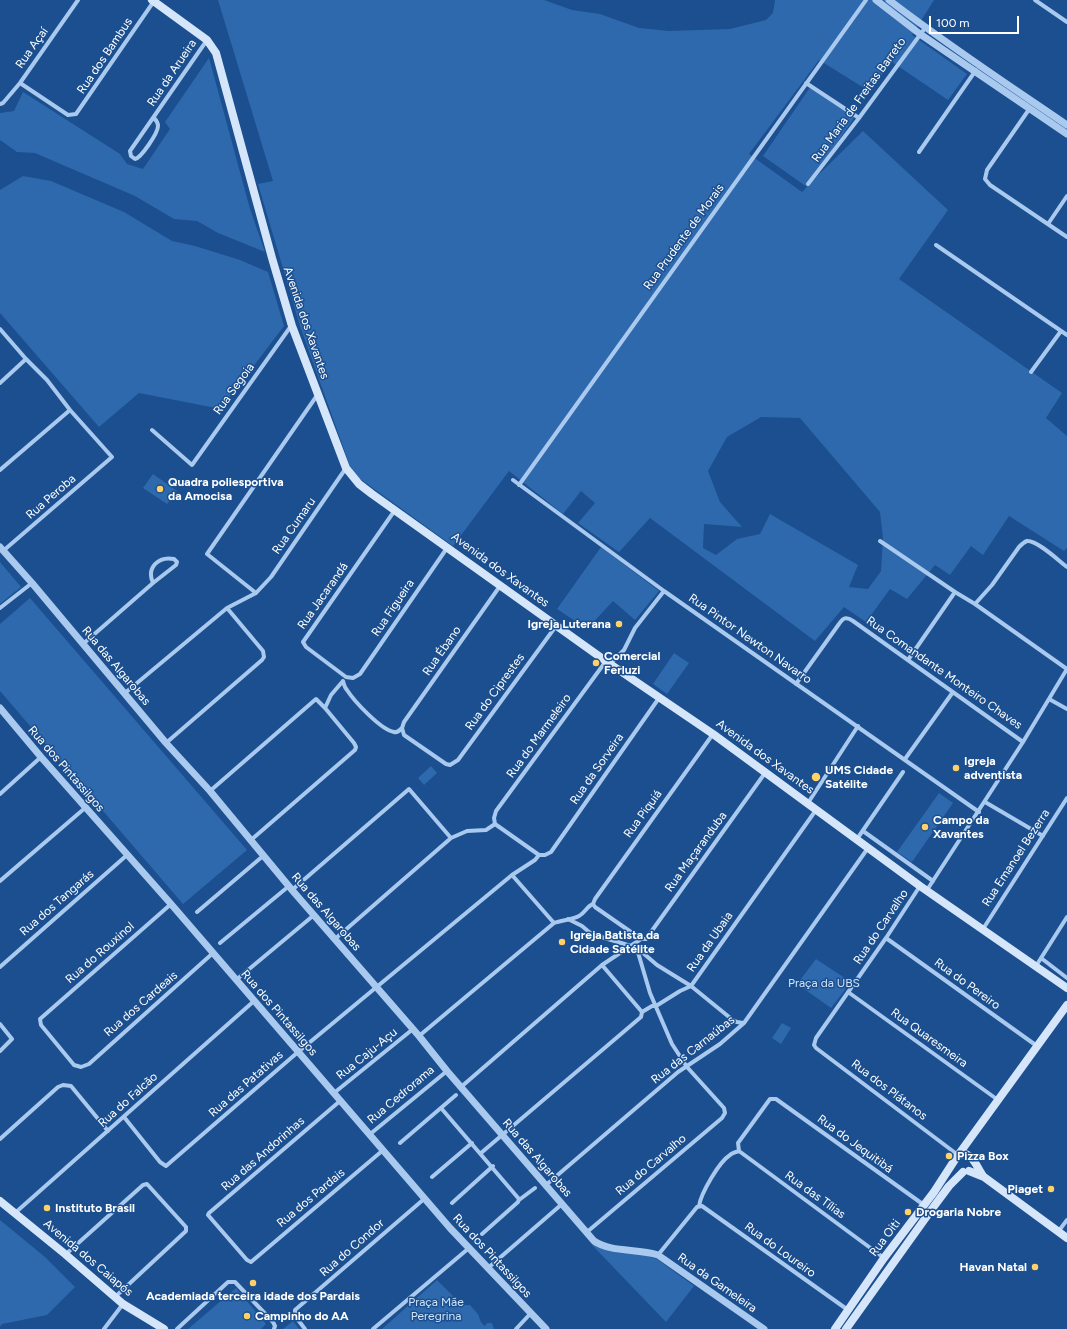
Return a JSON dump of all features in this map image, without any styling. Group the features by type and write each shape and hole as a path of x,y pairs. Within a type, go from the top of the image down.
{"main road":[{"name":"Avenida dos Xavantes","path":"153,1 207,40 216,53 222,70 272,258 292,326 346,468 359,484 500,586 659,698 713,734 923,888 1067,988"},
{"name":"Rua Oiti","path":"834,1329 884,1258 924,1206 957,1157 1067,1005"},
{"name":"Rua Oiti","path":"972,1158 974,1135"},
{"path":"984,1177 972,1158 964,1154 957,1157 955,1166 958,1170 984,1177 1067,1238"},
{"path":"966,1171 972,1168 972,1158"},
{"name":"Rua Oiti","path":"846,1329 949,1186 966,1171"},
{"name":"Avenida dos Caiapós","path":"0,1201 123,1304 164,1329"}],"street":[{"name":"Rua Açaí","path":"0,104 3,103 20,83 78,0"},
{"name":"Rua Prudente de Morais","path":"519,485 866,0"},
{"path":"876,0 920,34 975,71 1032,106 1067,125"},
{"path":"889,0 925,28 980,64 1067,134"},
{"path":"1035,0 1067,22"},
{"name":"Rua dos Bambus","path":"20,83 68,115 76,114 153,1"},
{"name":"Rua Maria de Freitas Barreto","path":"808,184 925,28"},
{"name":"Rua da Arueira","path":"154,118 158,124 156,132 140,157 135,159 130,156 130,151 207,40"},
{"path":"919,152 980,64"},
{"path":"806,83 859,118"},
{"path":"1032,106 987,170 985,179 990,185 1067,237"},
{"path":"1048,224 1067,196"},
{"path":"936,245 1067,335"},
{"name":"Rua Segoia","path":"152,430 192,465 292,326"},
{"path":"0,329 26,359 47,380 70,410 0,470"},
{"path":"1031,372 1061,331"},
{"path":"0,383 26,359"},
{"path":"124,693 227,608 256,593 207,554 318,394"},
{"name":"Rua Peroba","path":"2,549 112,457 70,410"},
{"name":"Rua Cumaru","path":"256,593 270,577 346,468"},
{"name":"Rua Pintor Newton Navarro","path":"513,480 664,591 979,812"},
{"name":"Rua Jacarandá","path":"353,678 344,679 306,647 303,642 395,510"},
{"path":"880,541 954,592 975,604 1067,669"},
{"path":"975,604 992,585 1019,546 1024,543 1032,542 1041,547 1067,567"},
{"name":"Rua Figueira","path":"353,678 360,674 365,668 447,547"},
{"name":"Rua das Algarobas","path":"2,549 166,743 210,791 263,856 594,1241 603,1246 644,1251 658,1255"},
{"path":"83,644 153,583 176,566 174,559 168,557 162,559 152,568 150,572 153,583"},
{"path":"0,608 32,583"},
{"name":"Rua Ébano","path":"402,728 404,722 500,586"},
{"name":"Rua do Marmeleiro","path":"495,824 494,818 496,811 608,662 624,650 635,628 664,591"},
{"path":"908,660 954,592"},
{"path":"166,743 264,657 263,651 227,608"},
{"name":"Rua Comandante Monteiro Chaves","path":"796,684 842,620 847,618 1024,742"},
{"name":"Rua do Ciprestes","path":"402,728 404,735 446,764 450,765 458,760 556,625"},
{"name":"Rua do Carvalho","path":"816,1038 923,888 933,882 1024,742 1067,669"},
{"path":"325,708 331,695 344,679"},
{"path":"344,679 347,691 372,718 386,729 394,732 398,732 402,728"},
{"path":"904,759 953,692"},
{"name":"Rua da Sorveira","path":"538,855 545,855 551,852 659,698"},
{"path":"210,791 316,699 354,743 356,747 352,753 250,840"},
{"path":"1049,699 1067,709"},
{"name":"Rua dos Pintassilgos","path":"0,709 85,808 171,904 424,1199 546,1329"},
{"path":"808,803 858,726"},
{"name":"Rua Piquiá","path":"594,905 595,899 713,734"},
{"path":"0,794 41,757"},
{"path":"857,840 904,772"},
{"name":"Rua Maçaranduba","path":"602,966 631,946 646,939 765,773"},
{"path":"220,943 291,888 409,789 451,838"},
{"name":"Rua Emanoel Bezerra","path":"983,929 1067,798"},
{"path":"985,802 1043,836"},
{"path":"0,880 85,808"},
{"name":"Rua da Ubaia","path":"481,1153 503,1136 641,1017 642,1012 652,1006 656,1006 691,986 817,810"},
{"path":"335,939 451,838 467,831 486,830 495,824 538,855 535,860 512,875 376,987"},
{"path":"863,831 933,882"},
{"path":"876,854 882,845"},
{"name":"Rua das Carnaúbas","path":"546,1185 678,1072 720,1044 744,1023 868,848"},
{"name":"Rua dos Tangarás","path":"0,967 127,855"},
{"path":"890,864 896,855"},
{"path":"197,912 263,856"},
{"path":"512,875 554,923"},
{"name":"Rua do Rouxinol","path":"81,1067 74,1065 41,1025 40,1019 171,904"},
{"path":"419,1036 554,923 581,916 589,906 594,905 642,940"},
{"path":"236,980 314,915"},
{"path":"1036,966 1067,917"},
{"path":"568,919 598,936 637,949 657,965 691,986 734,1021 744,1023"},
{"name":"Rua do Pereiro","path":"886,938 1037,1046"},
{"path":"637,949 650,993 669,1039 687,1067"},
{"name":"Rua dos Cardeais","path":"81,1067 88,1064 213,953"},
{"path":"1041,958 1067,978"},
{"path":"461,1087 602,966 642,1012"},
{"name":"Rua das Patativas","path":"124,1117 160,1162 166,1166 376,987"},
{"name":"Rua Quaresmeira","path":"848,992 998,1100"},
{"name":"Rua do Falcão","path":"15,1213 254,1002"},
{"path":"0,1024 12,1038 11,1042 0,1051"},
{"name":"Rua Caju-Açu","path":"334,1094 413,1029"},
{"name":"Rua dos Plátanos","path":"816,1038 814,1042 816,1048 957,1157"},
{"name":"Rua do Carvalho","path":"587,1232 724,1116 725,1111 687,1067"},
{"name":"Rua Cedrorama","path":"369,1135 446,1070"},
{"path":"0,1139 63,1084 71,1086 108,1131"},
{"path":"400,1143 456,1095"},
{"name":"Rua do Jequitibá","path":"738,1148 738,1143 770,1099 774,1099 924,1206"},
{"name":"Rua das Andorinhas","path":"252,1261 247,1260 208,1215 340,1101"},
{"path":"442,1108 519,1200"},
{"path":"432,1177 472,1143"},
{"path":"658,1255 697,1207 700,1206 700,1198 705,1189 723,1162 738,1148"},
{"name":"Rua das Tílias","path":"738,1148 884,1258"},
{"name":"Rua dos Pardais","path":"252,1261 382,1150"},
{"path":"452,1202 492,1166"},
{"path":"65,1254 143,1185 147,1184 186,1227 185,1233 115,1297"},
{"path":"482,1234 519,1200 535,1188"},
{"name":"Rua do Condor","path":"306,1329 295,1316 294,1313 296,1310 424,1199"},
{"path":"488,1268 562,1204"},
{"name":"Rua do Loureiro","path":"700,1206 848,1310"},
{"path":"1058,1232 1067,1220"},
{"path":"374,1329 469,1248"},
{"name":"Rua da Gameleira","path":"658,1255 764,1329"},
{"path":"177,1329 228,1282 235,1282 274,1322 274,1329"},
{"path":"104,1329 123,1304"},
{"path":"516,1329 531,1313"}],"green space":[{"path":"218,0 544,0 572,10 600,14 639,28 669,31 730,29 766,20 773,13 775,0 934,0 912,35 967,74 948,100 892,62 869,91 819,60 749,154 802,192 807,187 763,156 811,86 856,115 809,184 863,131 948,210 899,279 1062,393 1046,418 1067,436 1067,548 1064,551 1009,516 983,555 971,546 950,575 935,565 907,599 890,589 866,622 844,607 815,641 650,518 619,552 578,523 595,503 581,491 563,514 509,471 453,546 359,478 350,466 301,329 258,184 273,181","holes":["761,417 800,418 880,512 883,538 881,571 868,589 849,587 858,565 770,514 760,534 737,539 716,555 703,548 704,524 742,527 720,502 708,471 727,437"]},
{"path":"209,58 250,209 265,252 218,233 197,221 174,219 135,196 35,153 17,152 0,140 0,113 14,111 23,92 120,154 127,164 143,169 170,129 165,122"},
{"path":"23,176 51,181 124,212 172,241 195,246 240,260 268,272 284,326 221,409 139,393 99,427 0,313 0,190"},
{"name":"Quadra poliesportiva da Amocisa","path":"153,474 177,491 167,504 143,488"},
{"path":"601,547 659,591 635,620 613,601 587,629 557,609"},
{"path":"0,562 21,587 0,604"},
{"path":"30,598 247,850 183,904 0,691 0,624"},
{"path":"674,653 689,663 667,694 653,684"},
{"path":"431,766 437,773 424,785 418,778"},
{"name":"Campo da Xavantes","path":"939,793 953,803 912,862 897,852"},
{"name":"Praça da UBS","path":"816,959 851,982 831,1008 797,984"},
{"path":"782,1023 791,1028 781,1044 772,1038"},
{"path":"0,1220 45,1257 75,1287 47,1315 2,1324 0,1327"},
{"path":"594,1244 657,1259 694,1286 666,1322 592,1245"},
{"name":"Praça Mãe Peregrina","path":"437,1280 462,1305 470,1305 485,1326 487,1323 492,1323 494,1329 382,1329"},
{"path":"236,1288 266,1324 261,1329 188,1329"},
{"path":"293,1321 299,1329 283,1329"}],"place":[{"name":"Quadra poliesportiva da Amocisa","path":"160,489"},
{"name":"Igreja Luterana","path":"619,624"},
{"name":"Comercial Ferluzi","path":"596,663"},
{"name":"Igreja adventista","path":"956,768"},
{"name":"UMS Cidade Satélite","path":"816,777"},
{"name":"Campo da Xavantes","path":"925,827"},
{"name":"Igreja Batista da Cidade Satélite","path":"562,942"},
{"name":"Pizza Box","path":"949,1156"},
{"name":"Piaget","path":"1051,1189"},
{"name":"Instituto Brasil","path":"47,1208"},
{"name":"Drogaria Nobre","path":"908,1212"},
{"name":"Havan Natal","path":"1035,1267"},
{"name":"Academiada terceira idade dos Pardais","path":"253,1283"},
{"name":"Campinho do AA","path":"247,1316"}]}
